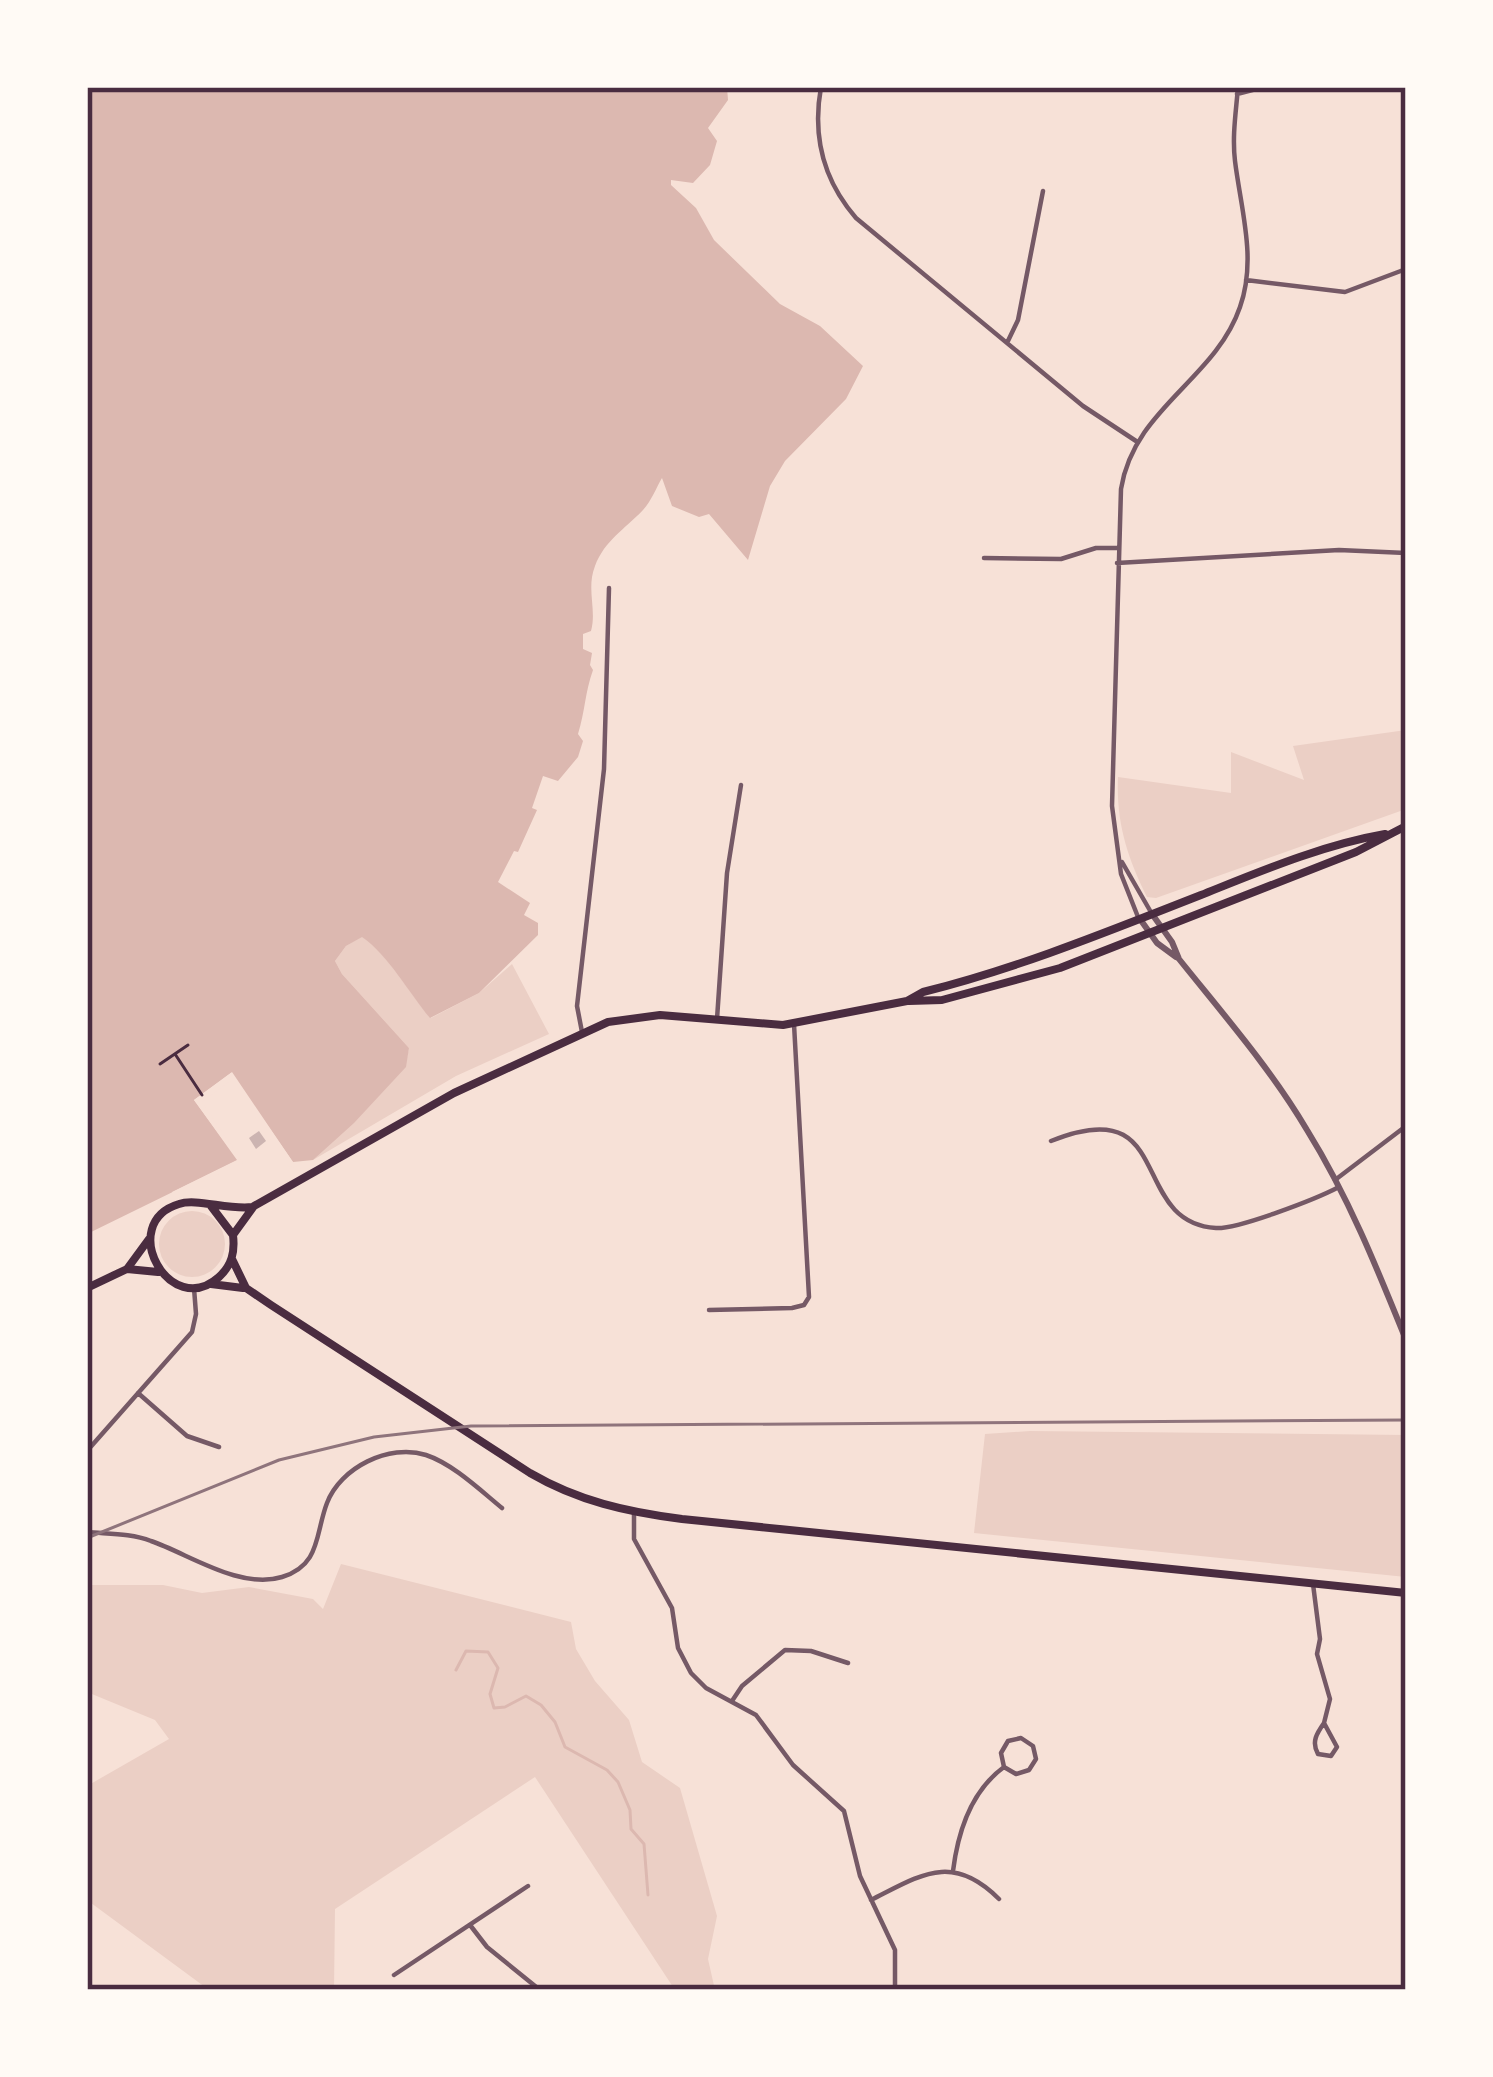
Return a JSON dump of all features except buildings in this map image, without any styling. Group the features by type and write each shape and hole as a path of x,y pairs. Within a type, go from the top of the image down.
{"main road":[{"path":"245,1288 232,1259 233,1235 254,1206 454,1093 582,1032 638,1016 794,1024 908,1001 925,1003 1018,980 1355,852 1406,826"},
{"path":"908,1001 923,992 1038,959 1351,840 1385,834"},
{"path":"87,1288 127,1269 158,1219 176,1205 254,1206"},
{"path":"211,1206 233,1235"},
{"path":"150,1238 160,1273"},
{"path":"209,1284 232,1259"},
{"path":"127,1269 160,1273 177,1284 194,1287 245,1288 556,1487 634,1513 1406,1593"}],"street":[{"path":"821,87 820,152 830,181 856,218 1083,406 1136,441"},
{"path":"1179,959 1149,933 1124,887 1112,806 1117,548 1123,477 1136,441 1221,343 1238,312 1246,280 1246,231 1234,149 1238,91 1264,87"},
{"path":"1006,343 1018,320 1043,191"},
{"path":"1246,280 1345,292 1406,269"},
{"path":"984,558 1061,559 1096,548 1117,548"},
{"path":"1117,562 1339,550 1406,553"},
{"path":"582,1032 577,1006 608,707 609,588"},
{"path":"717,1019 727,873 741,785"},
{"path":"1119,858 1179,959 1286,1098 1337,1184 1406,1340"},
{"path":"710,1310 792,1308 804,1305 808,1297 794,1024"},
{"path":"1051,1142 1095,1129 1128,1138 1145,1156 1168,1205 1179,1216 1205,1226 1239,1226 1337,1184 1406,1126"},
{"path":"87,1451 192,1332 194,1287"},
{"path":"138,1393 187,1436 219,1447"},
{"path":"87,1532 143,1538 231,1572 274,1579 300,1569 310,1559 328,1498 345,1474 370,1461 411,1454 436,1460 502,1508"},
{"path":"634,1513 634,1539 672,1608 684,1663 702,1685 756,1715 793,1766 839,1804 856,1867 895,1950 895,1990"},
{"path":"1313,1584 1320,1639 1317,1656 1330,1695 1315,1748 1318,1754 1330,1756 1337,1747 1324,1723"},
{"path":"732,1701 742,1686 785,1650 811,1651 848,1663"},
{"path":"1022,1738 1033,1746 1036,1759 1029,1771 1016,1774 1004,1766 1000,1753 1008,1742 1022,1738"},
{"path":"953,1870 973,1802 1004,1766"},
{"path":"871,1900 930,1872 953,1870 977,1880 999,1899"},
{"path":"394,1975 528,1886"},
{"path":"470,1925 488,1947 540,1990"}],"path":[{"path":"160,1064 188,1045"},
{"path":"175,1054 202,1095"}],"shaded area":[{"path":"87,87 727,87 728,100 708,128 717,141 710,165 693,183 671,180 671,185 696,208 714,240 780,304 820,326 863,366 846,399 785,461 770,486 748,560 709,514 699,517 672,506 662,478 646,506 599,557 591,583 591,631 583,634 583,649 592,653 593,670 578,734 583,741 578,757 558,781 543,776 532,808 537,810 498,882 530,903 524,915 538,923 538,935 479,993 430,1018 372,945 362,937 346,946 335,961 409,1048 406,1067 313,1160 293,1162 231,1073 194,1100 238,1160 87,1234"},
{"path":"1406,730 1406,809 1156,898 1147,897 1124,839 1118,777 1231,793 1231,752 1304,780 1293,746"},
{"path":"362,936 431,1018 479,993 512,964 549,1034 456,1076 313,1160 405,1067 409,1048 335,961"},
{"path":"192,1211 216,1220 225,1244 216,1268 192,1277 168,1268 159,1244 168,1220"},
{"path":"985,1434 1406,1435 1406,1577 974,1533"},
{"path":"341,1564 571,1622 576,1649 595,1681 629,1720 642,1762 680,1788 717,1916 708,1959 715,1990 675,1990 535,1777 335,1909 334,1990 209,1990 87,1900 87,1786 169,1739 155,1720 87,1692 87,1585 163,1585 202,1593 249,1587 313,1599 323,1609"}],"pier":[{"path":"232,1072 297,1168 288,1166 230,1081 202,1102 243,1163 173,1195 237,1160 194,1100"}],"waterway":[{"path":"456,1670 466,1651 488,1652 498,1668 490,1694 494,1708 526,1696 555,1722 565,1747 607,1770 618,1782 630,1810 631,1829 644,1844 648,1895"}],"railway":[{"path":"87,1538 279,1460 374,1437 471,1426 1406,1420"}]}
